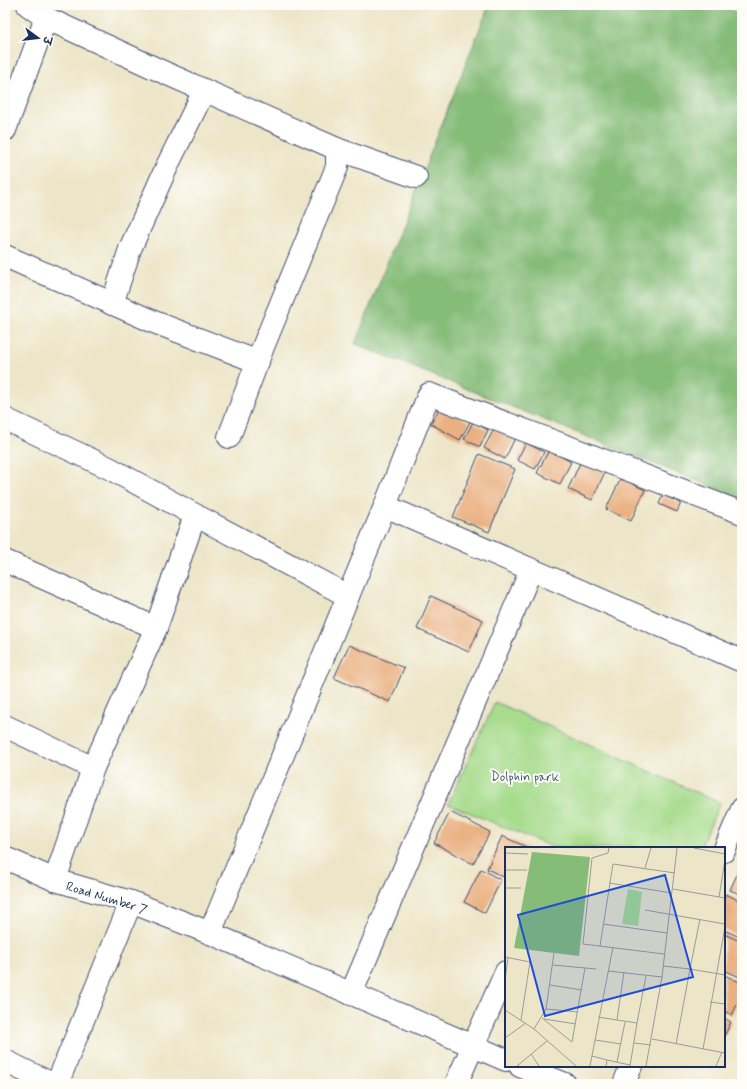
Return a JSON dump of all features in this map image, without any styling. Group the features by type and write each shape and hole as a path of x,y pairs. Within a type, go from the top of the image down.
{"street":[{"path":"28,5 46,18 204,91 337,149 416,177"},
{"path":"5,130 46,18"},
{"path":"112,304 130,249 168,164 204,91"},
{"path":"229,437 337,167 337,149"},
{"path":"5,256 154,322 258,362"},
{"path":"210,933 385,506 429,394 742,513"},
{"path":"5,419 109,468 348,596"},
{"path":"385,506 742,661"},
{"path":"55,880 93,768 156,628 195,515"},
{"path":"5,561 156,628"},
{"path":"351,994 531,570"},
{"path":"5,726 93,768"},
{"path":"725,849 742,809"},
{"name":"Road Number 7","path":"5,858 55,880 131,902 210,933 505,1060"},
{"path":"57,1084 131,902"},
{"path":"456,1084 505,974"},
{"path":"5,1062 52,1084"},
{"path":"522,1067 565,1084"},
{"path":"624,1084 632,1067"}],"green space":[{"path":"489,5 721,5 742,15 742,499 355,344"},
{"name":"Dolphin park","path":"495,702 720,803 700,847 553,847 448,804"}],"building":[{"path":"440,407 470,422 460,440 431,424"},
{"path":"473,422 488,430 480,447 464,439"},
{"path":"494,429 515,438 505,459 484,448"},
{"path":"526,443 544,452 535,469 517,460"},
{"path":"549,450 571,462 560,484 537,473"},
{"path":"479,454 515,469 489,532 453,517"},
{"path":"581,461 605,472 592,500 568,489"},
{"path":"621,478 645,490 631,521 606,509"},
{"path":"663,495 681,503 677,512 659,504"},
{"path":"431,596 483,620 469,652 417,629"},
{"path":"349,645 404,668 390,702 334,678"},
{"path":"450,812 490,832 473,864 434,843"},
{"path":"502,836 527,847 505,847 505,878 487,869"},
{"path":"742,863 742,895 730,890"},
{"path":"481,869 501,880 485,913 464,902"},
{"path":"726,894 742,902 742,938 725,930"},
{"path":"725,934 742,942 742,978 725,970"},
{"path":"725,975 742,983 742,994 732,1015 725,1012"},
{"path":"725,1019 731,1022 725,1035"}]}
